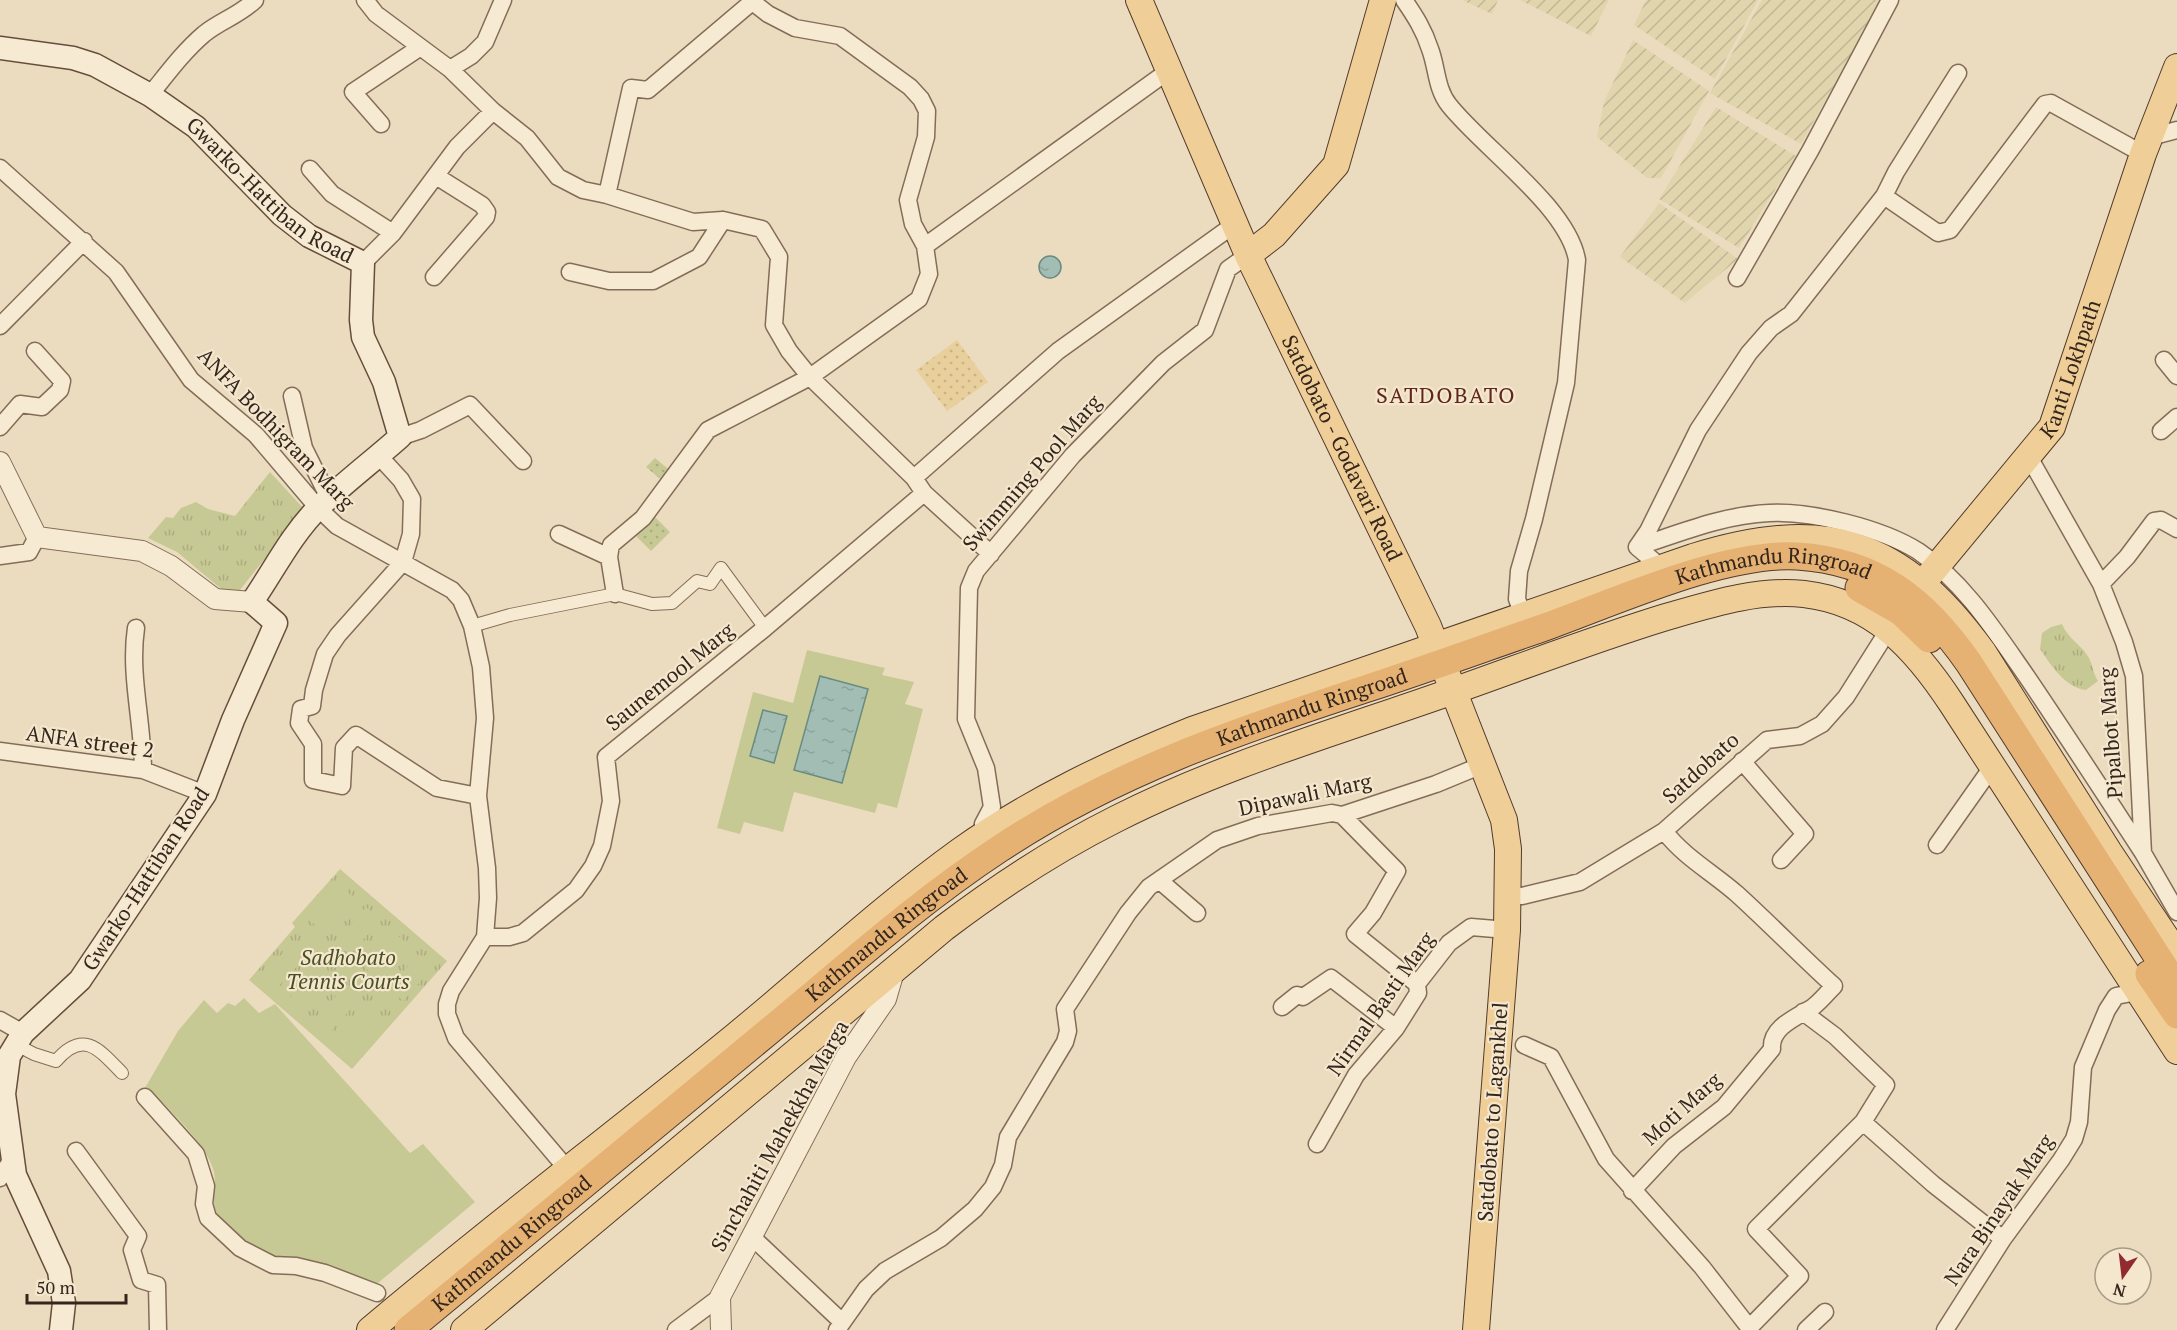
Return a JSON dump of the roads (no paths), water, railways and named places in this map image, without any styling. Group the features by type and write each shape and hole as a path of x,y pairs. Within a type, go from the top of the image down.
{"highway":[{"name":"Kathmandu Ringroad","path":"408,1330 907,916 1020,835 1098,790 1173,757 1272,720 1695,590 1755,575 1794,574 1842,582 1874,595 1912,597 1949,635 1969,663 2177,987"},
{"name":"Kathmandu Ringroad","path":"1912,597 1926,635 1956,673 2177,1015"},
{"name":"Kathmandu Ringroad","path":"432,1330 927,920 1020,851 1093,810 1167,775 1445,668"}],"main road":[{"name":"Satdobato - Godavari Road","path":"1139,0 1171,69 1248,255 1445,668"},
{"path":"1248,255 1274,235 1336,165 1383,0"},
{"name":"Gwarko-Hattiban Road","path":"0,48 73,58 95,65 150,95 196,127 291,222 309,236 363,263 360,320 363,337 384,382 400,438"},
{"name":"Kanti Lokhpath","path":"1912,597 2052,427 2164,139 2177,66"},
{"path":"252,602 286,547 324,503 358,471 400,438"},
{"path":"464,1330 895,968 957,918 1005,885 1125,814 1232,769 1445,668 1523,615 1751,541 1782,537 1813,537 1880,557 1912,597 1925,664 2177,1051"},
{"path":"1912,597 1950,608 1983,652 2109,852 2172,919 2177,954"},
{"name":"Gwarko-Hattiban Road","path":"12,1047 80,980 205,794 233,720 276,623 252,602"},
{"path":"1445,668 1504,820 1508,849 1507,895"},
{"path":"370,1330 735,1037 912,889 987,834 1066,786 1151,747 1445,668"},
{"name":"Satdobato to Lagankhel","path":"1476,1330 1507,930 1507,895"},
{"path":"12,1047 4,1094 12,1159 21,1190 60,1271 64,1303 62,1330"}],"street":[{"path":"150,95 176,63 205,34 232,18 255,0"},
{"path":"365,0 376,14 450,69 494,111 527,138 558,177 583,190 607,195 693,222 723,220 762,229 779,257 774,325 789,351 810,377 914,478 924,493 991,554"},
{"path":"450,69 471,56 484,42 503,0"},
{"path":"1404,0 1421,25 1431,51 1438,83 1447,104 1524,180 1564,229 1574,245 1576,260 1566,383 1534,519 1519,571 1518,599 1523,615"},
{"path":"1737,278 1810,151 1890,0"},
{"path":"607,195 631,88 648,90 751,1 795,28 840,36 910,87 921,99 927,111 926,136 908,200 913,224 925,246 929,273 919,299 810,377 708,430 643,518 611,545 609,557 615,594"},
{"path":"381,124 353,92 419,48"},
{"path":"925,246 1171,69"},
{"path":"1637,547 1648,531 1698,430 1749,353 1771,328 1791,314 1884,196 1896,172 1958,73"},
{"path":"1884,196 1938,233 1950,230 2044,104 2051,103 2164,139"},
{"path":"363,263 393,233 457,147 494,111"},
{"name":"ANFA Bodhigram Marg","path":"0,168 116,272 191,380 256,435 324,503 337,526 452,590 461,600 472,626 481,667 485,718 478,796 487,868 485,937"},
{"path":"310,169 332,194 393,233"},
{"path":"434,277 486,217 487,212 482,205 436,176"},
{"path":"570,272 609,281 653,281 699,256 723,220"},
{"path":"914,478 1058,351 1235,224"},
{"path":"0,326 84,241"},
{"name":"Swimming Pool Marg","path":"987,834 983,824 992,807 990,781 966,719 969,588 976,571 1073,455 1163,363 1205,330 1228,269 1248,255"},
{"path":"0,427 15,407 20,404 42,407 60,390 62,381 59,375 35,351"},
{"path":"2164,360 2177,376"},
{"path":"292,396 304,447 324,503"},
{"path":"400,438 470,405 523,461"},
{"path":"2161,431 2177,417"},
{"path":"379,456 401,480 412,499 411,534 403,562 338,635 325,654 314,690 312,706 301,709 299,723 313,744 312,780 342,786 344,748 356,735 437,788 478,796"},
{"name":"Pipalbot Marg","path":"2029,457 2101,584 2124,642 2134,676 2143,853 2172,919"},
{"path":"0,462 38,537"},
{"name":"Saunemool Marg","path":"485,937 509,937 523,933 576,890 603,846 611,801 606,757 765,628 924,493"},
{"path":"1637,547 1716,521 1771,513 1806,515 1847,524 1897,541 1917,551 1912,597 1960,588 2004,645 2143,853"},
{"path":"2101,584 2127,557 2154,521 2161,520 2177,529"},
{"path":"559,534 609,557"},
{"path":"0,556 29,552 38,537"},
{"path":"38,537 142,551 171,566 215,599 252,602"},
{"path":"1637,547 1662,568"},
{"path":"472,626 510,615 615,594 652,604 672,603 697,581 710,584 721,568 765,628"},
{"name":"Satdobato","path":"1507,895 1522,896 1580,882 1664,831 1767,740 1800,736 1822,724 1846,698 1912,597"},
{"path":"136,628 133,658 143,738 143,770"},
{"name":"ANFA street 2","path":"0,752 143,770 168,777 205,794"},
{"path":"1742,761 1805,834 1781,860"},
{"name":"Dipawali Marg","path":"839,1326 866,1289 885,1271 941,1238 975,1209 993,1187 1003,1165 1008,1137 1065,1042 1068,1031 1065,1009 1128,913 1149,887 1217,840 1258,826 1332,813 1342,815 1436,784 1482,765"},
{"path":"1937,844 1992,767"},
{"path":"1342,815 1398,871 1373,913 1355,934 1417,984"},
{"name":"Moti Marg","path":"1632,1191 1674,1146 1724,1107 1772,1049 1771,1040 1775,1032 1816,1005 1834,986 1735,892 1700,867 1676,846 1664,831"},
{"path":"1160,881 1197,913"},
{"name":"Nirmal Basti Marg","path":"1317,1144 1356,1075 1396,1028 1418,993 1417,984 1449,943 1471,927 1507,930"},
{"path":"485,937 451,991 447,1014 449,1024 456,1038 568,1170"},
{"name":"Sinchahiti Mahekkha Marga","path":"721,1330 720,1297 846,1057 886,999 895,968"},
{"path":"1282,1007 1297,995 1303,997 1331,978 1396,1028"},
{"name":"Nara Binayak Marg","path":"1945,1330 2003,1239 2074,1139 2079,1122 2083,1067 2107,1010 2116,996 2137,992"},
{"path":"1499,1038 1524,1045 1551,1057 1606,1159 1632,1191 1702,1267 1750,1329 1800,1276 1756,1229 1863,1122 1886,1084 1835,1036 1803,1012"},
{"path":"0,1020 12,1047 56,1060 68,1046 75,1044 93,1046 122,1073"},
{"path":"145,1097 196,1154 206,1186 204,1204 208,1218 231,1241 273,1265 296,1266 325,1273 377,1293"},
{"path":"1863,1122 1933,1184 2003,1239"},
{"path":"76,1151 138,1236 132,1250 141,1280 157,1285 158,1330"},
{"path":"0,1178 12,1159"},
{"path":"751,1236 839,1326"},
{"path":"676,1330 720,1297"},
{"path":"1806,1330 1825,1312"}],"water":[{"path":"1050,256 1058,259 1061,267 1058,275 1050,278 1042,275 1039,267 1042,259"},
{"path":"820,676 868,689 842,783 794,770"},
{"path":"763,710 787,716 774,763 750,756"}],"district":[{"name":"SATDOBATO","path":"1446,395"}],"park label":[{"name":"Sadhobato Tennis Courts","path":"348,970"}]}
